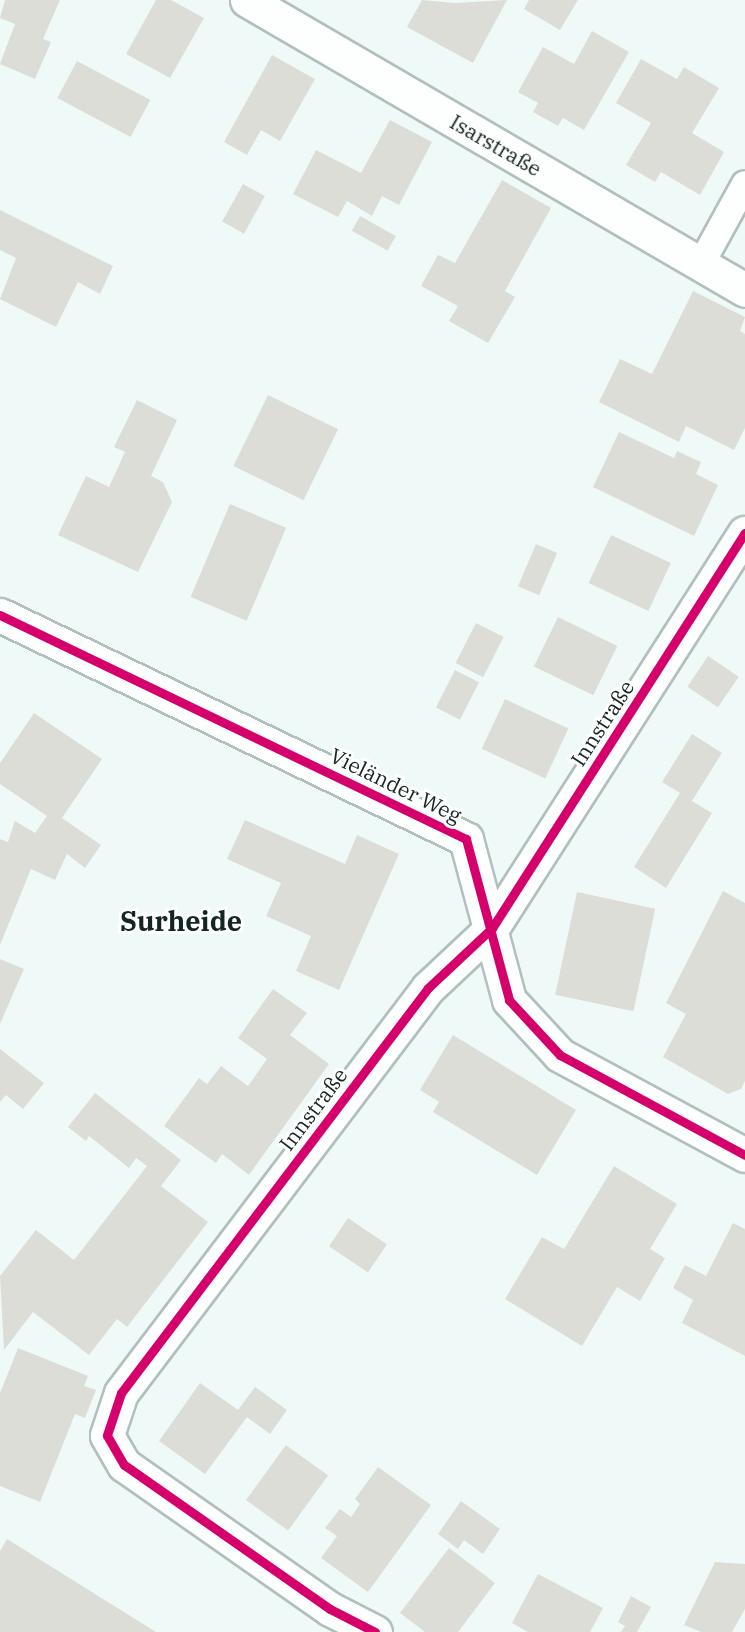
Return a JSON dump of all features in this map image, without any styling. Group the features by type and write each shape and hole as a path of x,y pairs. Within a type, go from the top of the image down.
{"street":[{"name":"Isarstraße","path":"247,0 745,290"},
{"name":"Innstraße","path":"375,1632 330,1609 124,1465 107,1435 121,1393 428,988 492,928 745,533"},
{"name":"Vieländer Weg","path":"0,615 466,839 492,928 509,1000 560,1055 745,1155"}],"lane":[{"path":"701,264 745,184"}],"building":[{"path":"5,0 60,0 43,39 51,42 35,79 0,64 15,24 0,18"},
{"path":"156,0 171,0 204,18 170,78 126,54"},
{"path":"422,0 455,3 507,0 473,63 407,27"},
{"path":"529,0 578,0 560,30 524,9"},
{"path":"592,31 629,52 584,130 563,118 558,126 533,112 538,103 518,92 543,47 574,64"},
{"path":"272,55 315,79 280,141 261,130 247,155 224,142"},
{"path":"641,59 677,79 684,67 719,88 692,133 724,152 700,195 661,172 655,182 626,165 651,123 616,103"},
{"path":"77,61 150,100 131,137 57,98"},
{"path":"390,120 432,142 399,205 382,196 372,216 347,201 338,217 293,194 316,150 361,173"},
{"path":"502,180 551,208 505,291 515,297 488,343 449,321 458,306 421,286 438,255 455,263"},
{"path":"243,184 265,196 244,234 222,222"},
{"path":"0,210 113,266 100,294 78,282 56,327 0,299 16,258 0,250"},
{"path":"360,216 396,236 388,251 352,231"},
{"path":"693,291 745,317 740,331 745,334 745,428 734,450 686,426 679,442 599,402 620,359 652,374"},
{"path":"268,395 338,429 303,500 233,466"},
{"path":"137,400 177,420 151,476 163,482 172,502 138,572 58,535 86,476 109,487 125,452 114,447"},
{"path":"619,432 674,458 677,451 701,462 696,474 718,485 694,536 593,487"},
{"path":"230,504 286,528 247,621 191,597"},
{"path":"611,535 671,563 648,611 589,583"},
{"path":"536,544 557,553 539,595 518,586"},
{"path":"558,617 617,646 593,695 534,666"},
{"path":"476,623 504,637 483,677 456,663"},
{"path":"708,656 739,677 718,707 687,687"},
{"path":"455,670 479,682 460,720 436,707"},
{"path":"505,699 568,729 545,778 482,749"},
{"path":"34,713 102,759 62,818 101,845 85,868 67,854 55,880 31,869 0,945 0,839 8,842 15,821 35,833 47,816 0,784 0,763"},
{"path":"692,734 722,753 692,801 712,813 666,888 634,867 680,793 662,782"},
{"path":"245,820 345,864 357,835 399,854 339,990 296,971 311,936 266,916 281,883 227,859"},
{"path":"723,891 745,903 745,1081 741,1089 728,1094 663,1057 686,1014 666,1003"},
{"path":"577,892 655,909 633,1011 555,995"},
{"path":"0,959 24,969 0,1024"},
{"path":"273,989 307,1013 290,1035 329,1064 249,1175 222,1154 216,1163 164,1126 199,1078 207,1084 221,1066 248,1086 267,1059 238,1038"},
{"path":"453,1035 576,1110 537,1175 433,1112 439,1102 420,1090"},
{"path":"0,1049 44,1083 23,1109 6,1095 0,1102"},
{"path":"95,1093 181,1160 161,1186 208,1222 127,1327 117,1319 89,1355 33,1312 4,1350 0,1276 36,1230 74,1260 147,1166 136,1158 129,1168 89,1136 86,1141 68,1127"},
{"path":"614,1166 677,1204 650,1249 665,1258 640,1301 617,1287 582,1346 505,1299 542,1237 564,1249"},
{"path":"348,1218 387,1244 368,1272 329,1246"},
{"path":"733,1223 745,1229 745,1356 682,1323 693,1300 673,1288 685,1265 706,1276"},
{"path":"18,1348 88,1376 84,1386 96,1390 85,1418 75,1414 40,1502 0,1486 0,1393"},
{"path":"200,1383 238,1410 255,1387 287,1410 270,1434 247,1417 205,1474 159,1441"},
{"path":"286,1445 328,1476 288,1531 246,1500"},
{"path":"378,1467 431,1505 368,1592 321,1558 337,1536 325,1528 340,1509 351,1517 360,1504 355,1499"},
{"path":"461,1501 500,1529 483,1554 464,1540 458,1549 438,1534"},
{"path":"7,1539 156,1632 0,1632 0,1551"},
{"path":"449,1548 495,1583 458,1632 425,1632 400,1613"},
{"path":"715,1562 745,1564 745,1609 732,1632 701,1632 684,1625"},
{"path":"538,1574 603,1608 590,1632 528,1632 512,1623"},
{"path":"631,1596 651,1607 637,1632 621,1632 625,1626 618,1622"}],"cycle path":[{"path":"375,1632 330,1609 124,1465 107,1435 121,1393 428,988 492,928 745,533"},
{"path":"0,615 466,839 509,1000 560,1055 745,1155"}],"district":[{"name":"Surheide","path":"181,921"}]}
